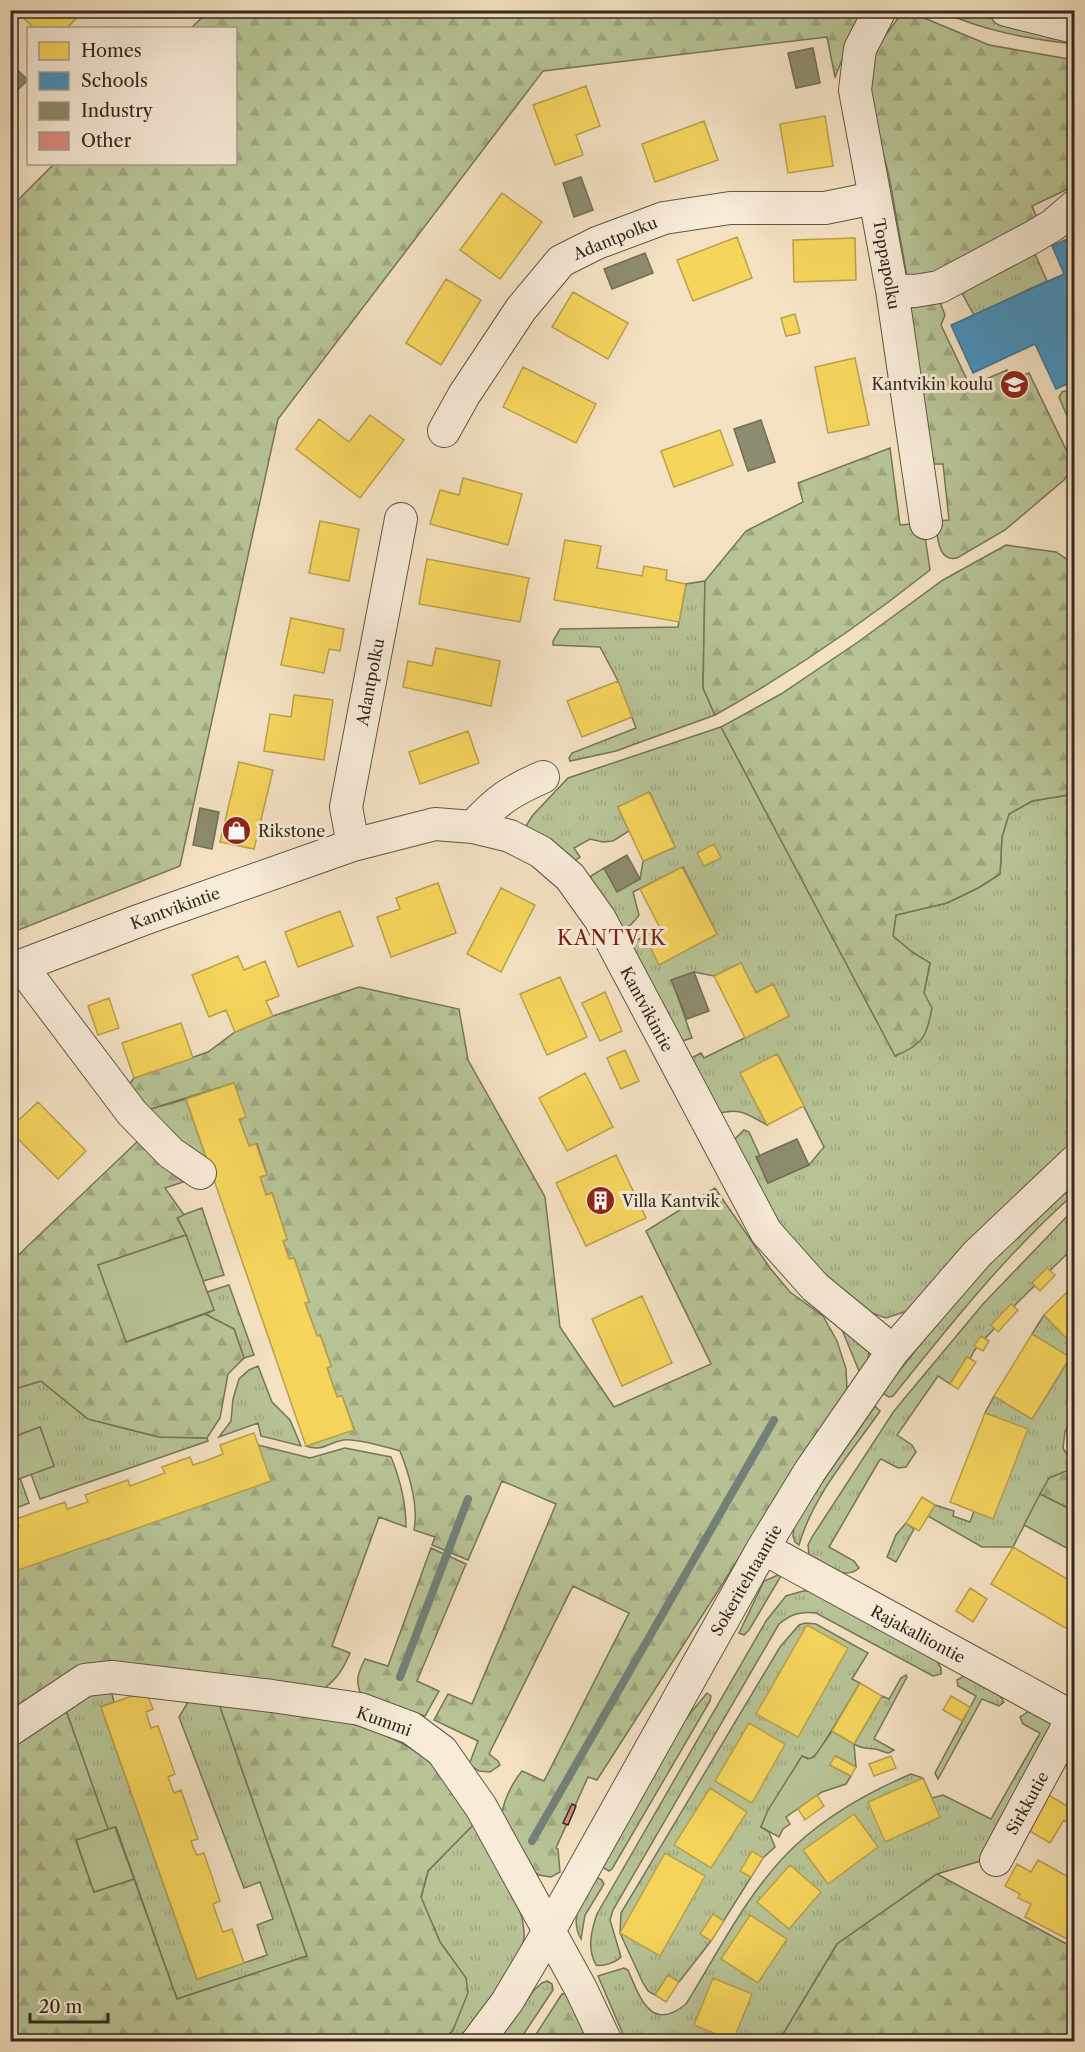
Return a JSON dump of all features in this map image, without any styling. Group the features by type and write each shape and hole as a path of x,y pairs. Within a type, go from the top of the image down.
{"street":[{"name":"Toppapolku","path":"880,10 860,49 855,90 892,290 926,522"},
{"path":"1006,10 1074,27"},
{"name":"Adantpolku","path":"444,431 464,395 521,309 561,261 597,243 664,218 730,208 825,208 874,198"},
{"path":"892,290 915,291 939,287 1003,255 1043,231 1074,207"},
{"name":"Adantpolku","path":"353,845 346,807 401,519"},
{"path":"473,826 493,804 543,777"},
{"name":"Kantvikintie","path":"16,968 141,920 353,845 435,824 473,826 510,836 540,852 570,877 600,919 766,1232 815,1287 893,1351"},
{"path":"16,968 132,1113 171,1153 200,1173"},
{"name":"Sokeritehtaantie","path":"477,2042 507,2002 549,1931 763,1548 810,1471 893,1351 977,1254 1074,1162"},
{"name":"Rajakalliontie","path":"763,1548 1074,1717"},
{"name":"Kummi","path":"10,1730 85,1680 112,1677 360,1709 411,1728 441,1751 481,1807 581,1989 606,2042"},
{"name":"Sirkkutie","path":"996,1860 1074,1717"}],"green space":[{"path":"553,10 563,17 573,10 867,11 854,31 835,77 827,37 543,71 278,419 180,866 11,933 11,207 53,165 237,165 237,27 192,27 209,11"},
{"path":"941,11 971,11 996,20 1074,34 1074,44 1006,33 973,24"},
{"path":"902,13 917,15 989,45 1074,60 1074,186 1032,206 1037,218 1000,250 908,282 889,176 873,113 869,68 882,40"},
{"path":"1034,252 1047,281 974,315 957,284"},
{"path":"938,297 945,315 941,325 970,386 1007,370 1013,379 1029,373 1072,462 1071,470 1064,480 1005,530 957,558 946,556 938,540 935,521 949,520 943,464 934,464 921,402 909,304"},
{"path":"1069,390 1074,392 1074,433 1059,397 1062,392"},
{"path":"890,448 900,525 923,523 930,570 825,647 715,715 703,688 705,581 746,531 803,502 798,483"},
{"path":"1006,545 1056,552 1074,564 1074,794 1032,801 1009,814 1002,837 1000,874 947,903 896,915 893,936 930,963 924,993 932,1008 928,1026 922,1038 912,1048 895,1056 721,727 781,694 943,580"},
{"path":"705,581 703,688 715,715 616,751 570,761 572,753 636,728 618,681 600,647 553,645 560,629 678,627 686,584"},
{"path":"721,727 896,1056 924,993 930,963 893,936 896,915 947,903 1000,874 1002,837 1009,814 1032,801 1074,794 1074,1141 991,1219 907,1311 886,1318 869,1312 825,1280 788,1243 731,1143 744,1130 749,1132 760,1156 757,1158 768,1183 809,1165 824,1147 778,1055 741,1074 767,1125 737,1112 716,1114 689,1062 701,1053 704,1058 789,1016 773,984 756,993 741,963 714,976 694,972 672,980 692,1038 679,1042 628,944 645,936 659,964 717,934 683,867 633,892 639,915 630,925 622,929 619,929 590,881 591,876 604,868 617,891 640,879 643,861 675,847 650,793 618,807 629,831 613,841 603,842 590,839 574,848 580,857 574,861 522,832 533,815 568,778"},
{"path":"359,987 459,1009 468,1060 545,1197 560,1327 614,1407 711,1364 646,1231 715,1188 770,1268 790,1292 823,1316 837,1341 846,1369 847,1389 597,1780 588,1777 556,1848 558,1849 560,1872 551,1877 542,1876 533,1871 518,1850 503,1823 504,1803 522,1771 544,1781 629,1613 573,1586 489,1754 500,1765 490,1772 479,1771 469,1765 478,1741 434,1720 448,1694 472,1704 556,1504 502,1481 468,1560 432,1545 435,1537 414,1530 414,1500 400,1451 356,1440 338,1441 321,1448 306,1446 354,1429 342,1396 337,1397 327,1368 331,1366 305,1303 309,1302 294,1258 289,1259 283,1241 287,1239 272,1193 266,1195 260,1177 267,1174 257,1144 249,1146 239,1119 245,1117 234,1083 144,1111 126,1089 134,1078 208,1052 235,1032 273,1016"},
{"path":"186,1099 207,1160 185,1151 144,1111"},
{"path":"140,1139 157,1161 183,1182 165,1188 184,1215 177,1218 186,1235 98,1265 127,1342 205,1314 234,1329 244,1358 228,1374 220,1418 207,1438 159,1437 88,1419 41,1381 11,1390 11,1262"},
{"path":"1074,1183 1074,1194 1002,1266 893,1396 889,1397 884,1394 884,1390 942,1317 1008,1243"},
{"path":"202,1208 224,1275 203,1281 177,1217"},
{"path":"1074,1209 1074,1247 1017,1303 974,1351 970,1359 967,1357 950,1384 938,1376 897,1435 912,1445 916,1452 906,1467 898,1468 881,1459 879,1461 829,1547 854,1561 859,1568 853,1572 840,1572 809,1555 808,1545 812,1537 894,1411 983,1304"},
{"path":"186,1235 214,1310 126,1342 98,1265"},
{"path":"229,1285 254,1355 244,1358 234,1329 205,1314 214,1310 207,1292"},
{"path":"836,1315 869,1351 868,1360 861,1371 859,1371"},
{"path":"1044,1315 1074,1346 1074,1411 1065,1432 1063,1448 1070,1460 1069,1470 1049,1478 1013,1547 982,1547 928,1516 935,1505 954,1511 953,1516 970,1522 974,1511 1027,1430 985,1413 994,1396 1032,1419 1070,1358 1032,1334"},
{"path":"258,1366 272,1402 290,1420 301,1446 261,1436 258,1423 219,1437 231,1421 233,1399 239,1379"},
{"path":"41,1381 88,1419 159,1437 207,1438 208,1441 40,1499 31,1474 54,1466 40,1427 11,1438 11,1390"},
{"path":"875,1406 880,1411 823,1493 805,1527 799,1545 793,1536 794,1528 805,1507"},
{"path":"40,1427 54,1466 11,1482 11,1438"},
{"path":"258,1445 310,1458 345,1448 391,1457 397,1474 404,1500 406,1527 379,1517 332,1646 350,1653 335,1679 321,1691 114,1667 11,1725 10,1573"},
{"path":"1070,1460 1074,1462 1074,1511 1040,1494 1049,1478 1069,1470"},
{"path":"20,1478 29,1503 11,1510 11,1482"},
{"path":"1040,1494 1074,1511 1074,1552 1024,1525"},
{"path":"906,1523 914,1529 896,1562 887,1557 896,1535"},
{"path":"431,1548 466,1564 417,1681 439,1691 425,1716 361,1695 358,1681 365,1659 388,1666"},
{"path":"778,1575 781,1576 749,1630 744,1635 739,1633 764,1581"},
{"path":"809,1591 821,1597 935,1658 941,1668 941,1674 933,1676 816,1613 796,1614 779,1624 613,1910 610,1920 621,1957 610,1964 596,1965 591,1940 597,1914 766,1621 786,1596"},
{"path":"816,1624 868,1653 852,1679 860,1683 818,1753 810,1759 802,1756 761,1827 769,1832 775,1847 763,1858 711,1941 679,1982 668,1975 655,1995 648,1991 643,1983 620,1933 621,1913 780,1647 799,1625"},
{"path":"906,1675 874,1739 894,1750 887,1753 854,1744 882,1696 889,1699 901,1678"},
{"path":"964,1676 1000,1696 1004,1702 999,1706 982,1699 938,1779 935,1773 976,1696 958,1686 957,1680"},
{"path":"93,1687 122,1690 112,1694 114,1702 101,1707 197,1979 267,1955 257,1925 273,1919 260,1882 244,1888 179,1717 188,1702 198,1699 218,1701 307,1956 177,1999 116,1827 108,1829 63,1702"},
{"path":"707,1693 711,1696 710,1701 609,1871 602,1864 680,1726"},
{"path":"218,1701 308,1714 369,1729 423,1756 446,1776 454,1787 475,1823 428,1871 421,1897 440,1942 466,1978 468,1993 453,2030 443,2041 11,2042 11,1742 63,1702 108,1829 76,1841 94,1892 134,1879 177,1999 307,1956"},
{"path":"1029,1711 1054,1726 987,1859 937,1874 837,1944 779,2041 626,2041 598,1976 624,1968 628,1970 642,2001 648,2008 664,2015 674,2012 686,2004 731,1929 768,1875 782,1859 810,1832 842,1810 876,1790 911,1774 923,1778 932,1798 943,1795 991,1819 1040,1733 1023,1724 1020,1717"},
{"path":"832,1731 854,1744 856,1767 836,1756 830,1765 851,1776 846,1784 822,1792 786,1817 790,1824 783,1829 779,1837 761,1827 768,1810 802,1756 808,1759 814,1757"},
{"path":"475,1823 514,1894 523,1924 524,1937 508,1975 464,2041 443,2041 453,2030 465,1978 440,1942 421,1898 428,1871"},
{"path":"115,1827 134,1879 94,1892 76,1840"},
{"path":"937,1874 1074,1948 1074,2041 779,2041 837,1944"},
{"path":"596,1877 604,1884 585,1915 581,1939 577,1931 577,1915"},
{"path":"547,1981 552,1984 553,1990 519,2041 498,2042 534,1990"},
{"path":"570,1993 597,2042 531,2042 562,1994"}],"building: Homes":[{"path":"19,10 84,10 68,27 33,27 17,12"},
{"path":"586,86 600,126 576,135 583,155 555,165 533,105"},
{"path":"825,116 833,166 788,173 780,124"},
{"path":"704,121 718,160 655,182 642,144"},
{"path":"502,193 542,222 500,279 460,250"},
{"path":"737,237 752,278 693,301 677,260"},
{"path":"855,238 856,280 794,282 793,240"},
{"path":"446,279 481,300 441,365 406,343"},
{"path":"573,292 628,323 608,359 552,327"},
{"path":"795,314 800,333 786,336 781,318"},
{"path":"855,358 869,425 828,433 815,367"},
{"path":"523,367 596,404 576,443 503,407"},
{"path":"370,415 404,440 360,498 296,449 319,419 349,442"},
{"path":"720,430 733,465 674,487 661,451"},
{"path":"463,478 522,494 508,545 430,524 440,490 459,495"},
{"path":"320,521 359,529 349,581 309,573"},
{"path":"565,540 601,546 597,568 642,576 644,566 667,570 666,580 686,584 679,622 554,600"},
{"path":"427,559 529,578 520,622 419,604"},
{"path":"291,618 344,629 340,651 329,649 324,673 281,665"},
{"path":"436,648 500,661 491,706 403,687 408,661 432,666"},
{"path":"618,681 632,717 582,737 567,701"},
{"path":"294,695 333,700 324,760 264,751 270,714 291,717"},
{"path":"468,731 479,763 420,784 409,752"},
{"path":"239,762 273,770 254,849 220,842"},
{"path":"649,792 675,847 643,861 618,807"},
{"path":"714,844 721,858 704,866 697,853"},
{"path":"682,867 717,934 659,965 645,936 660,928 640,889"},
{"path":"438,883 456,933 391,957 377,917 400,909 396,898"},
{"path":"501,888 535,905 501,972 467,954"},
{"path":"340,911 353,946 298,967 285,932"},
{"path":"238,956 244,970 265,961 279,996 266,1001 273,1016 235,1032 226,1010 209,1017 192,975"},
{"path":"741,963 756,993 773,984 789,1016 745,1038 714,976"},
{"path":"560,977 587,1037 547,1055 520,994"},
{"path":"605,992 622,1031 600,1041 582,1003"},
{"path":"109,998 119,1028 98,1035 88,1006"},
{"path":"181,1023 193,1058 134,1078 122,1043"},
{"path":"625,1050 639,1081 621,1089 607,1058"},
{"path":"777,1054 804,1106 767,1125 740,1073"},
{"path":"585,1073 613,1127 567,1151 539,1098"},
{"path":"234,1083 246,1117 239,1119 249,1146 256,1144 267,1175 260,1177 266,1195 272,1193 287,1239 283,1241 289,1259 294,1258 309,1302 305,1303 331,1366 327,1368 337,1397 342,1396 354,1430 306,1446 186,1099"},
{"path":"38,1102 86,1151 58,1179 10,1131 10,1128"},
{"name":"Villa Kantvik","path":"616,1155 646,1218 586,1246 556,1183"},
{"path":"1047,1268 1055,1275 1040,1291 1032,1283"},
{"path":"1074,1285 1074,1346 1044,1315"},
{"path":"642,1296 672,1363 622,1386 592,1319"},
{"path":"1011,1304 1018,1310 998,1332 991,1325"},
{"path":"1032,1334 1070,1357 1032,1419 994,1396"},
{"path":"981,1336 989,1341 983,1351 974,1346"},
{"path":"967,1357 976,1362 958,1389 950,1384"},
{"path":"985,1413 1028,1429 993,1519 950,1502"},
{"path":"254,1433 271,1481 10,1573 10,1529 19,1526 16,1519 65,1502 67,1509 88,1502 85,1495 128,1480 130,1486 165,1473 162,1467 190,1457 193,1465 208,1460 223,1454 220,1445"},
{"path":"922,1497 935,1505 919,1531 906,1523"},
{"path":"1013,1547 1074,1583 1074,1633 991,1584"},
{"path":"970,1588 987,1599 973,1622 956,1611"},
{"path":"807,1625 848,1648 798,1737 756,1714"},
{"path":"860,1683 882,1696 854,1744 832,1731"},
{"path":"146,1691 153,1709 146,1712 151,1728 158,1726 175,1774 168,1777 174,1793 181,1790 198,1839 191,1841 193,1847 197,1855 204,1853 220,1901 213,1904 218,1919 223,1932 232,1929 244,1963 197,1979 101,1707"},
{"path":"951,1696 970,1707 962,1721 943,1710"},
{"path":"749,1723 785,1744 752,1803 715,1781"},
{"path":"835,1756 856,1767 851,1776 830,1765"},
{"path":"891,1756 896,1768 874,1776 869,1764"},
{"path":"923,1778 940,1817 885,1842 868,1802"},
{"path":"710,1788 747,1812 711,1868 674,1845"},
{"path":"1074,1794 1074,1827 1064,1820 1050,1843 1028,1830 1049,1795 1067,1806"},
{"path":"817,1795 824,1806 805,1820 798,1809"},
{"path":"854,1814 878,1847 828,1884 803,1850"},
{"path":"752,1851 763,1858 751,1877 740,1871"},
{"path":"665,1853 705,1876 660,1956 620,1933"},
{"path":"1038,1860 1074,1880 1074,1925 1067,1939 1025,1917 1031,1904 1018,1898 1020,1894 1005,1886 1017,1864 1031,1872"},
{"path":"790,1865 821,1892 789,1929 757,1902"},
{"path":"713,1914 724,1921 711,1941 700,1934"},
{"path":"750,1915 787,1939 758,1983 721,1959"},
{"path":"668,1975 679,1982 666,2002 655,1995"},
{"path":"713,1978 752,1994 733,2041 694,2025"}],"building: Schools":[{"path":"1074,236 1074,381 1056,389 1035,344 973,373 951,325 1064,274 1052,246"}],"building: Industry":[{"path":"813,48 820,83 796,88 788,53"},
{"path":"10,63 27,81 10,97"},
{"path":"581,177 593,210 574,217 563,183"},
{"path":"645,253 653,273 612,289 604,269"},
{"path":"761,420 775,462 748,471 734,429"},
{"path":"200,808 219,812 212,849 193,845"},
{"path":"627,855 640,879 617,892 604,868"},
{"path":"694,972 709,1011 687,1019 671,980"},
{"path":"797,1139 809,1165 768,1183 756,1157"}],"building: Other":[{"path":"572,1804 576,1806 568,1825 563,1823"}],"waterway":[{"path":"532,1841 774,1420"},
{"path":"400,1677 468,1499"}],"place":[{"name":"Kantvikin koulu","path":"1014,384"},
{"name":"Rikstone","path":"237,831"},
{"name":"Villa Kantvik","path":"601,1201"}],"district":[{"name":"KANTVIK","path":"612,938"}]}
